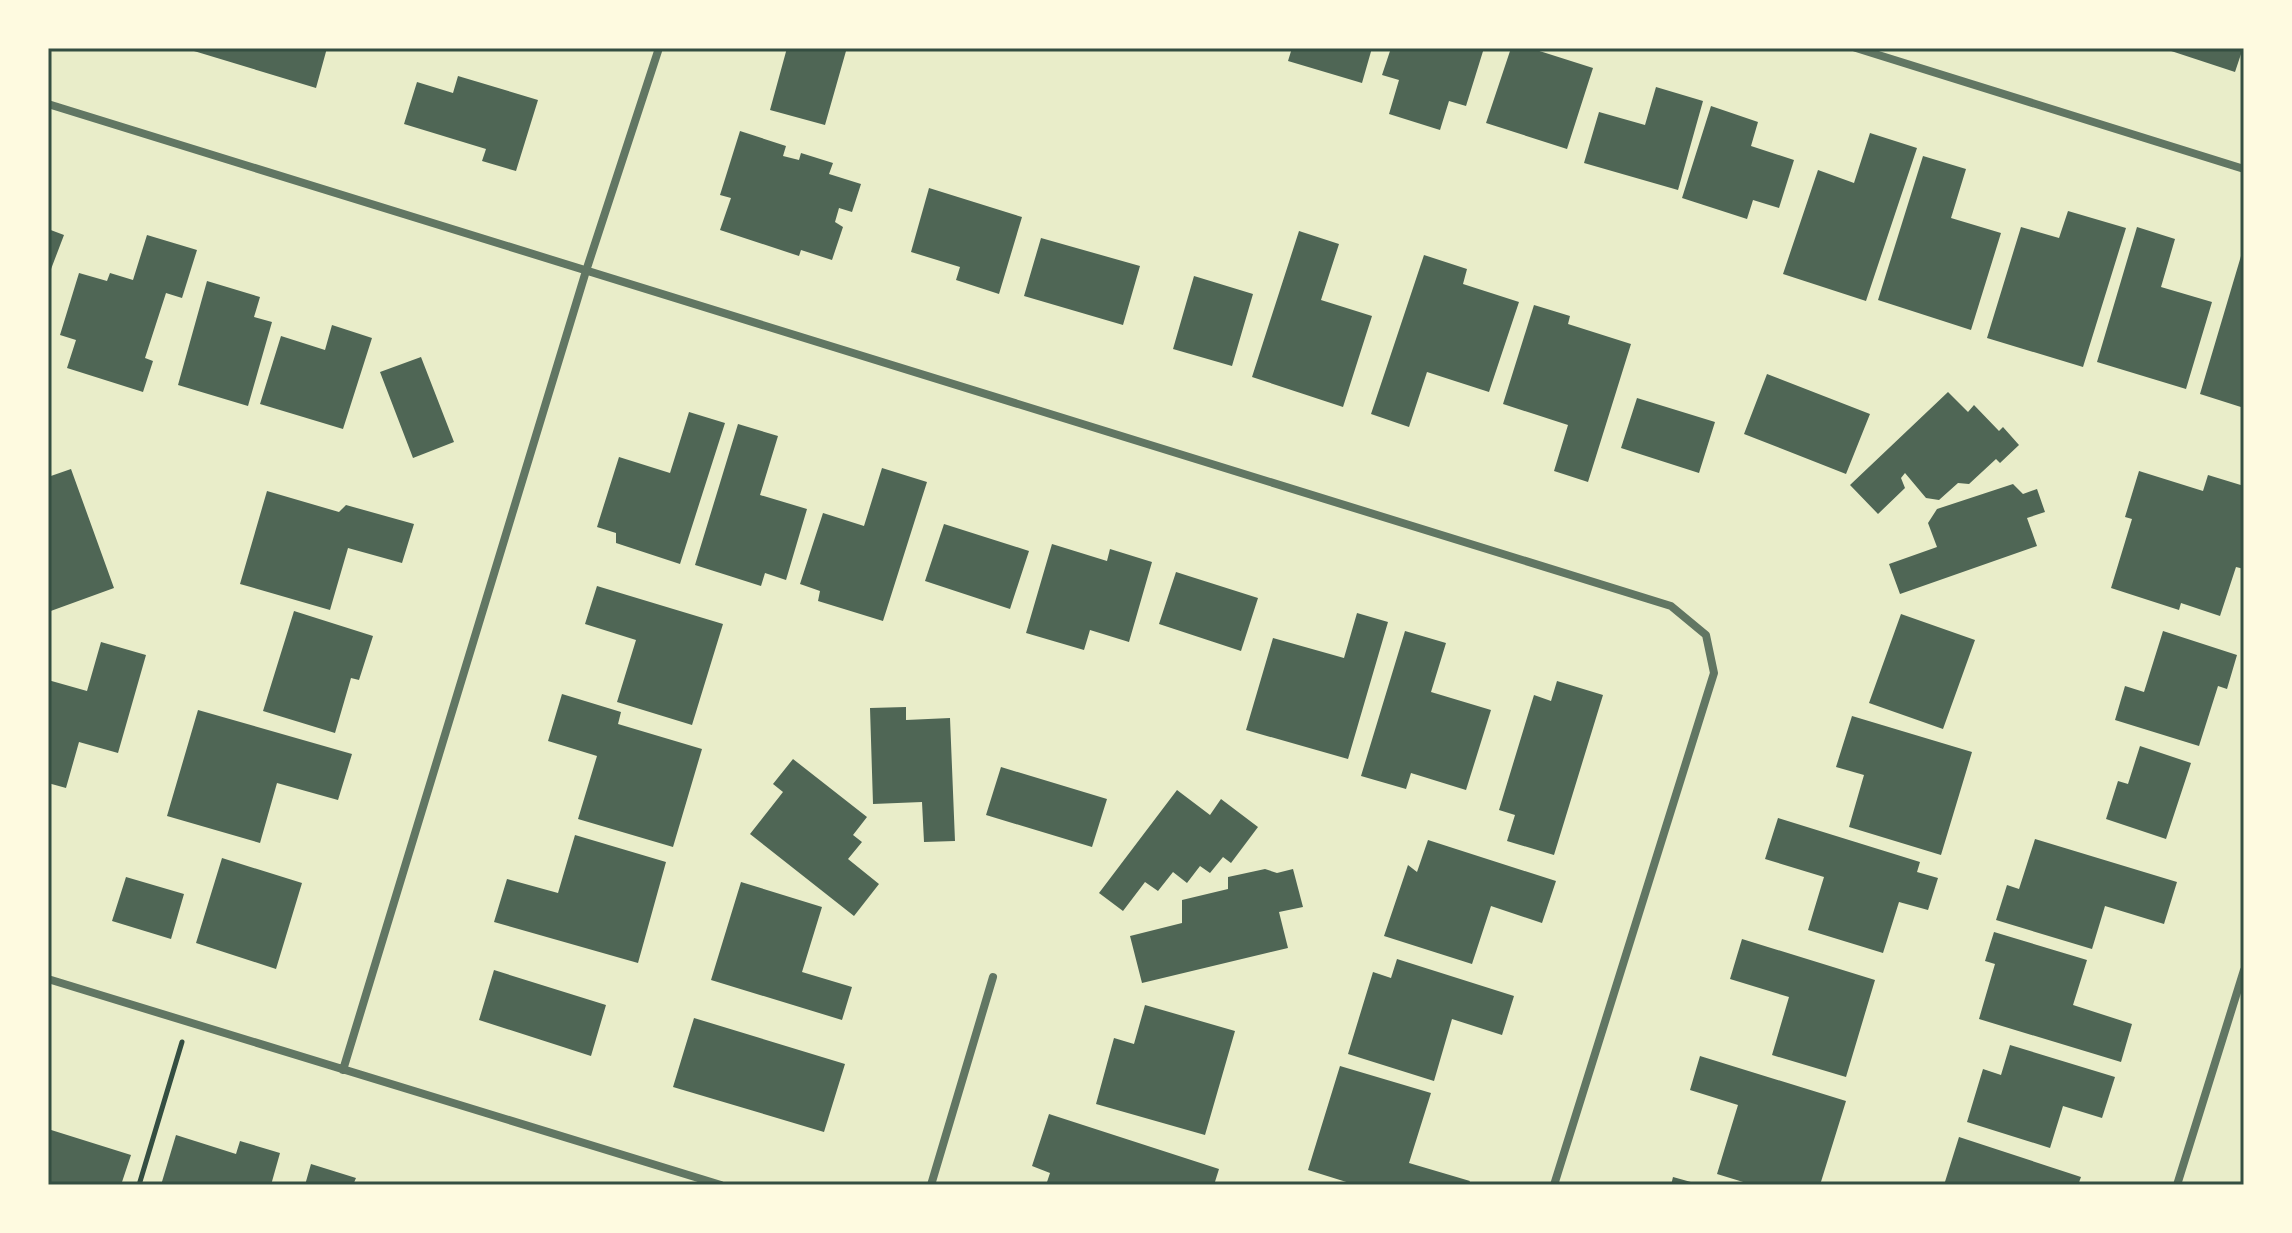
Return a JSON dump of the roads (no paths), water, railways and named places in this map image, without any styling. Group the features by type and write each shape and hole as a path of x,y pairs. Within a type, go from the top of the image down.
{"street":[{"path":"343,1070 586,271 659,48"},
{"path":"1856,48 2244,169"},
{"path":"48,104 1671,606 1706,635 1714,673 1554,1185"},
{"path":"2177,1185 2244,970"},
{"path":"931,1185 993,977"},
{"path":"48,979 721,1185"}]}
